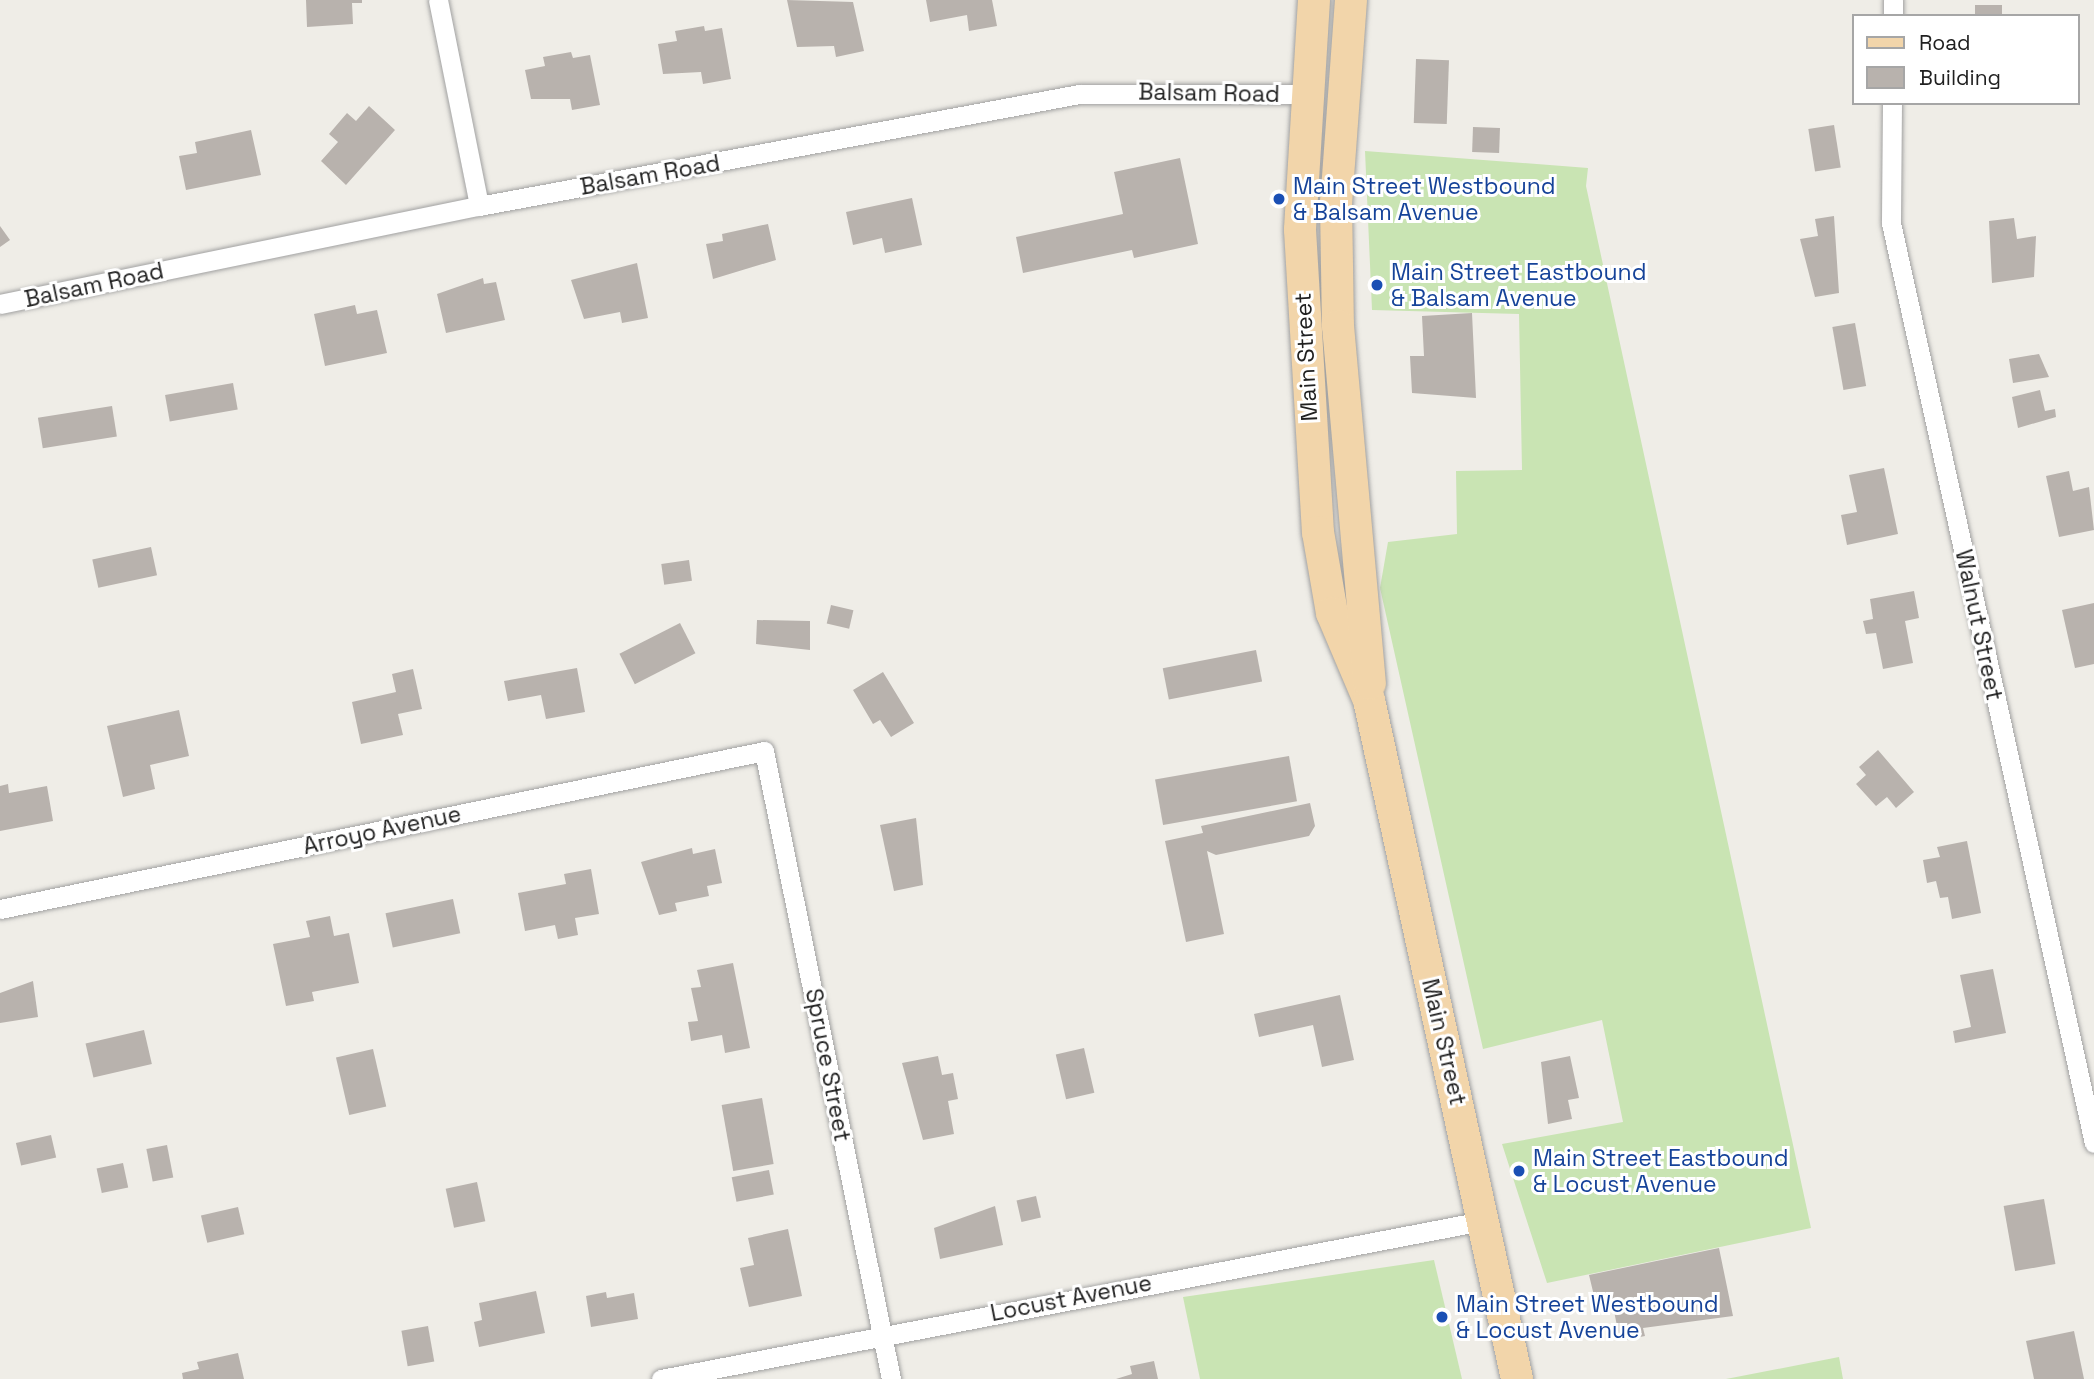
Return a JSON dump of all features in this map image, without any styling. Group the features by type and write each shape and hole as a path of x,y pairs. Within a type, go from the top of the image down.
{"main road":[{"name":"Main Street","path":"1314,0 1305,94 1303,359 1318,531 1332,613 1370,706 1517,1379"},
{"name":"Main Street","path":"1351,0 1336,202 1338,326 1354,529 1367,606 1370,706"},
{"path":"1305,94 1320,124 1325,266 1338,326"}],"street":[{"path":"438,0 479,205"},
{"name":"Balsam Road","path":"0,304 479,205 1079,94 1305,94"},
{"name":"Walnut Street","path":"1892,105 1891,223 2094,1143"},
{"name":"Arroyo Avenue","path":"0,909 764,751"},
{"name":"Spruce Street","path":"764,751 891,1379"},
{"name":"Locust Avenue","path":"661,1379 882,1334 1482,1221"}],"green space":[{"path":"1365,151 1588,168 1586,186 1811,1228 1547,1283 1502,1144 1623,1122 1602,1020 1483,1049 1380,588 1388,542 1457,534 1456,471 1522,470 1519,314 1372,310"},
{"path":"1434,1260 1462,1379 1200,1379 1183,1297"},
{"path":"1839,1357 1843,1379 1726,1379"}],"building":[{"path":"306,0 362,0 362,3 352,3 353,24 307,27"},
{"path":"787,0 853,2 864,51 836,57 834,46 797,47"},
{"path":"926,0 992,0 997,26 969,31 967,15 930,22"},
{"path":"1975,5 2002,5 2002,14 1975,14"},
{"path":"704,26 705,31 722,28 731,79 703,84 701,72 663,74 658,44 677,41 675,31"},
{"path":"571,52 573,58 590,55 600,105 572,110 570,99 531,99 525,70 545,66 543,57"},
{"path":"1416,59 1449,60 1447,124 1414,123"},
{"path":"369,106 395,130 346,185 321,161 338,142 329,134 347,113 356,121"},
{"path":"1834,125 1841,167 1815,172 1808,129"},
{"path":"1473,127 1500,128 1499,153 1472,152"},
{"path":"251,130 261,175 186,190 179,156 197,153 195,142"},
{"path":"1180,158 1198,244 1134,258 1132,250 1023,273 1016,237 1123,214 1114,172"},
{"path":"912,198 922,245 885,253 882,238 853,245 846,212"},
{"path":"1834,216 1839,293 1815,297 1800,239 1818,236 1815,219"},
{"path":"2014,218 2017,239 2036,236 2034,277 1992,283 1989,221"},
{"path":"768,224 776,260 713,279 706,244 723,241 722,234"},
{"path":"0,226 10,240 0,247"},
{"path":"637,263 648,318 622,323 620,312 584,319 571,280"},
{"path":"483,278 484,284 496,282 505,320 446,333 437,294"},
{"path":"355,305 357,314 377,310 387,353 325,366 314,314"},
{"path":"1472,313 1476,398 1412,393 1410,356 1424,356 1422,316"},
{"path":"1855,323 1866,386 1843,390 1832,327"},
{"path":"2039,354 2049,377 2013,383 2009,359"},
{"path":"233,383 238,410 170,422 165,395"},
{"path":"2040,390 2045,411 2055,409 2056,417 2018,428 2012,397"},
{"path":"112,406 117,437 43,448 38,418"},
{"path":"1884,468 1898,534 1847,545 1841,515 1857,512 1849,475"},
{"path":"2069,471 2073,491 2089,487 2094,530 2059,537 2046,476"},
{"path":"151,547 157,575 98,588 92,559"},
{"path":"689,560 692,581 664,585 661,564"},
{"path":"1914,591 1919,618 1905,621 1913,663 1883,669 1876,633 1866,634 1863,621 1873,619 1870,599"},
{"path":"2094,603 2094,664 2075,668 2062,610"},
{"path":"831,605 853,610 849,629 827,624"},
{"path":"757,620 810,621 810,650 756,644"},
{"path":"680,623 695,653 635,684 619,654"},
{"path":"1256,650 1262,681 1169,700 1163,668"},
{"path":"577,668 585,712 546,719 541,695 508,701 504,681"},
{"path":"413,669 422,709 398,714 403,735 361,744 352,702 396,692 392,674"},
{"path":"883,672 914,723 891,737 880,720 873,724 853,690"},
{"path":"179,710 189,756 150,765 155,789 123,797 107,726"},
{"path":"1878,750 1914,792 1896,808 1887,797 1876,806 1856,784 1866,775 1859,767"},
{"path":"1289,756 1297,801 1163,825 1155,780"},
{"path":"8,784 9,793 47,786 53,821 0,831 0,786"},
{"path":"1310,803 1315,826 1309,836 1216,855 1207,851 1224,934 1186,942 1165,841 1203,833 1201,826"},
{"path":"916,818 923,885 894,891 880,825"},
{"path":"1967,841 1981,913 1952,919 1948,897 1940,898 1936,881 1927,883 1923,860 1940,857 1937,847"},
{"path":"692,848 693,854 715,849 722,883 707,886 709,896 675,903 677,911 659,915 641,862"},
{"path":"591,869 599,914 575,918 578,935 558,939 555,925 525,931 518,893 566,884 564,874"},
{"path":"453,899 460,933 393,948 386,913"},
{"path":"330,916 334,936 349,933 359,983 312,992 314,1001 286,1006 273,944 310,937 306,921"},
{"path":"733,963 750,1048 725,1053 722,1035 691,1041 688,1022 698,1021 691,988 701,987 697,970"},
{"path":"1993,969 2006,1033 1955,1043 1953,1031 1971,1027 1960,975"},
{"path":"33,981 38,1017 0,1023 0,993"},
{"path":"1340,995 1354,1060 1322,1067 1313,1025 1259,1037 1254,1014"},
{"path":"144,1030 152,1064 93,1078 86,1043"},
{"path":"1084,1048 1094,1093 1066,1099 1056,1055"},
{"path":"373,1049 386,1106 349,1115 336,1058"},
{"path":"938,1056 942,1075 953,1073 958,1099 948,1101 954,1134 923,1140 902,1063"},
{"path":"1570,1056 1579,1098 1568,1100 1572,1119 1548,1124 1541,1062"},
{"path":"762,1098 774,1164 733,1171 722,1105"},
{"path":"51,1135 56,1157 21,1166 16,1143"},
{"path":"167,1145 173,1177 153,1181 146,1149"},
{"path":"123,1163 128,1187 102,1193 97,1169"},
{"path":"769,1170 774,1195 736,1202 732,1177"},
{"path":"477,1182 485,1221 454,1228 446,1189"},
{"path":"1036,1196 1041,1217 1021,1222 1017,1200"},
{"path":"2044,1199 2055,1264 2015,1271 2004,1206"},
{"path":"995,1206 1003,1245 940,1259 934,1228"},
{"path":"238,1207 244,1234 207,1243 201,1216"},
{"path":"788,1229 802,1296 749,1307 740,1268 754,1265 748,1238"},
{"path":"1719,1248 1733,1316 1643,1328 1645,1336 1620,1341 1612,1301 1596,1304 1589,1275"},
{"path":"536,1291 545,1333 479,1347 474,1322 482,1320 479,1303"},
{"path":"606,1292 607,1298 634,1293 638,1319 591,1327 586,1296"},
{"path":"428,1326 434,1361 408,1366 401,1331"},
{"path":"2074,1331 2084,1379 2034,1379 2026,1341"},
{"path":"238,1353 244,1379 183,1379 182,1373 199,1369 197,1362"},
{"path":"1154,1361 1158,1379 1116,1379 1132,1374 1130,1366"}],"place":[{"name":"Main Street Westbound & Balsam Avenue","path":"1279,199"},
{"name":"Main Street Eastbound & Balsam Avenue","path":"1377,285"},
{"name":"Main Street Eastbound & Locust Avenue","path":"1519,1171"},
{"name":"Main Street Westbound & Locust Avenue","path":"1442,1317"}]}
